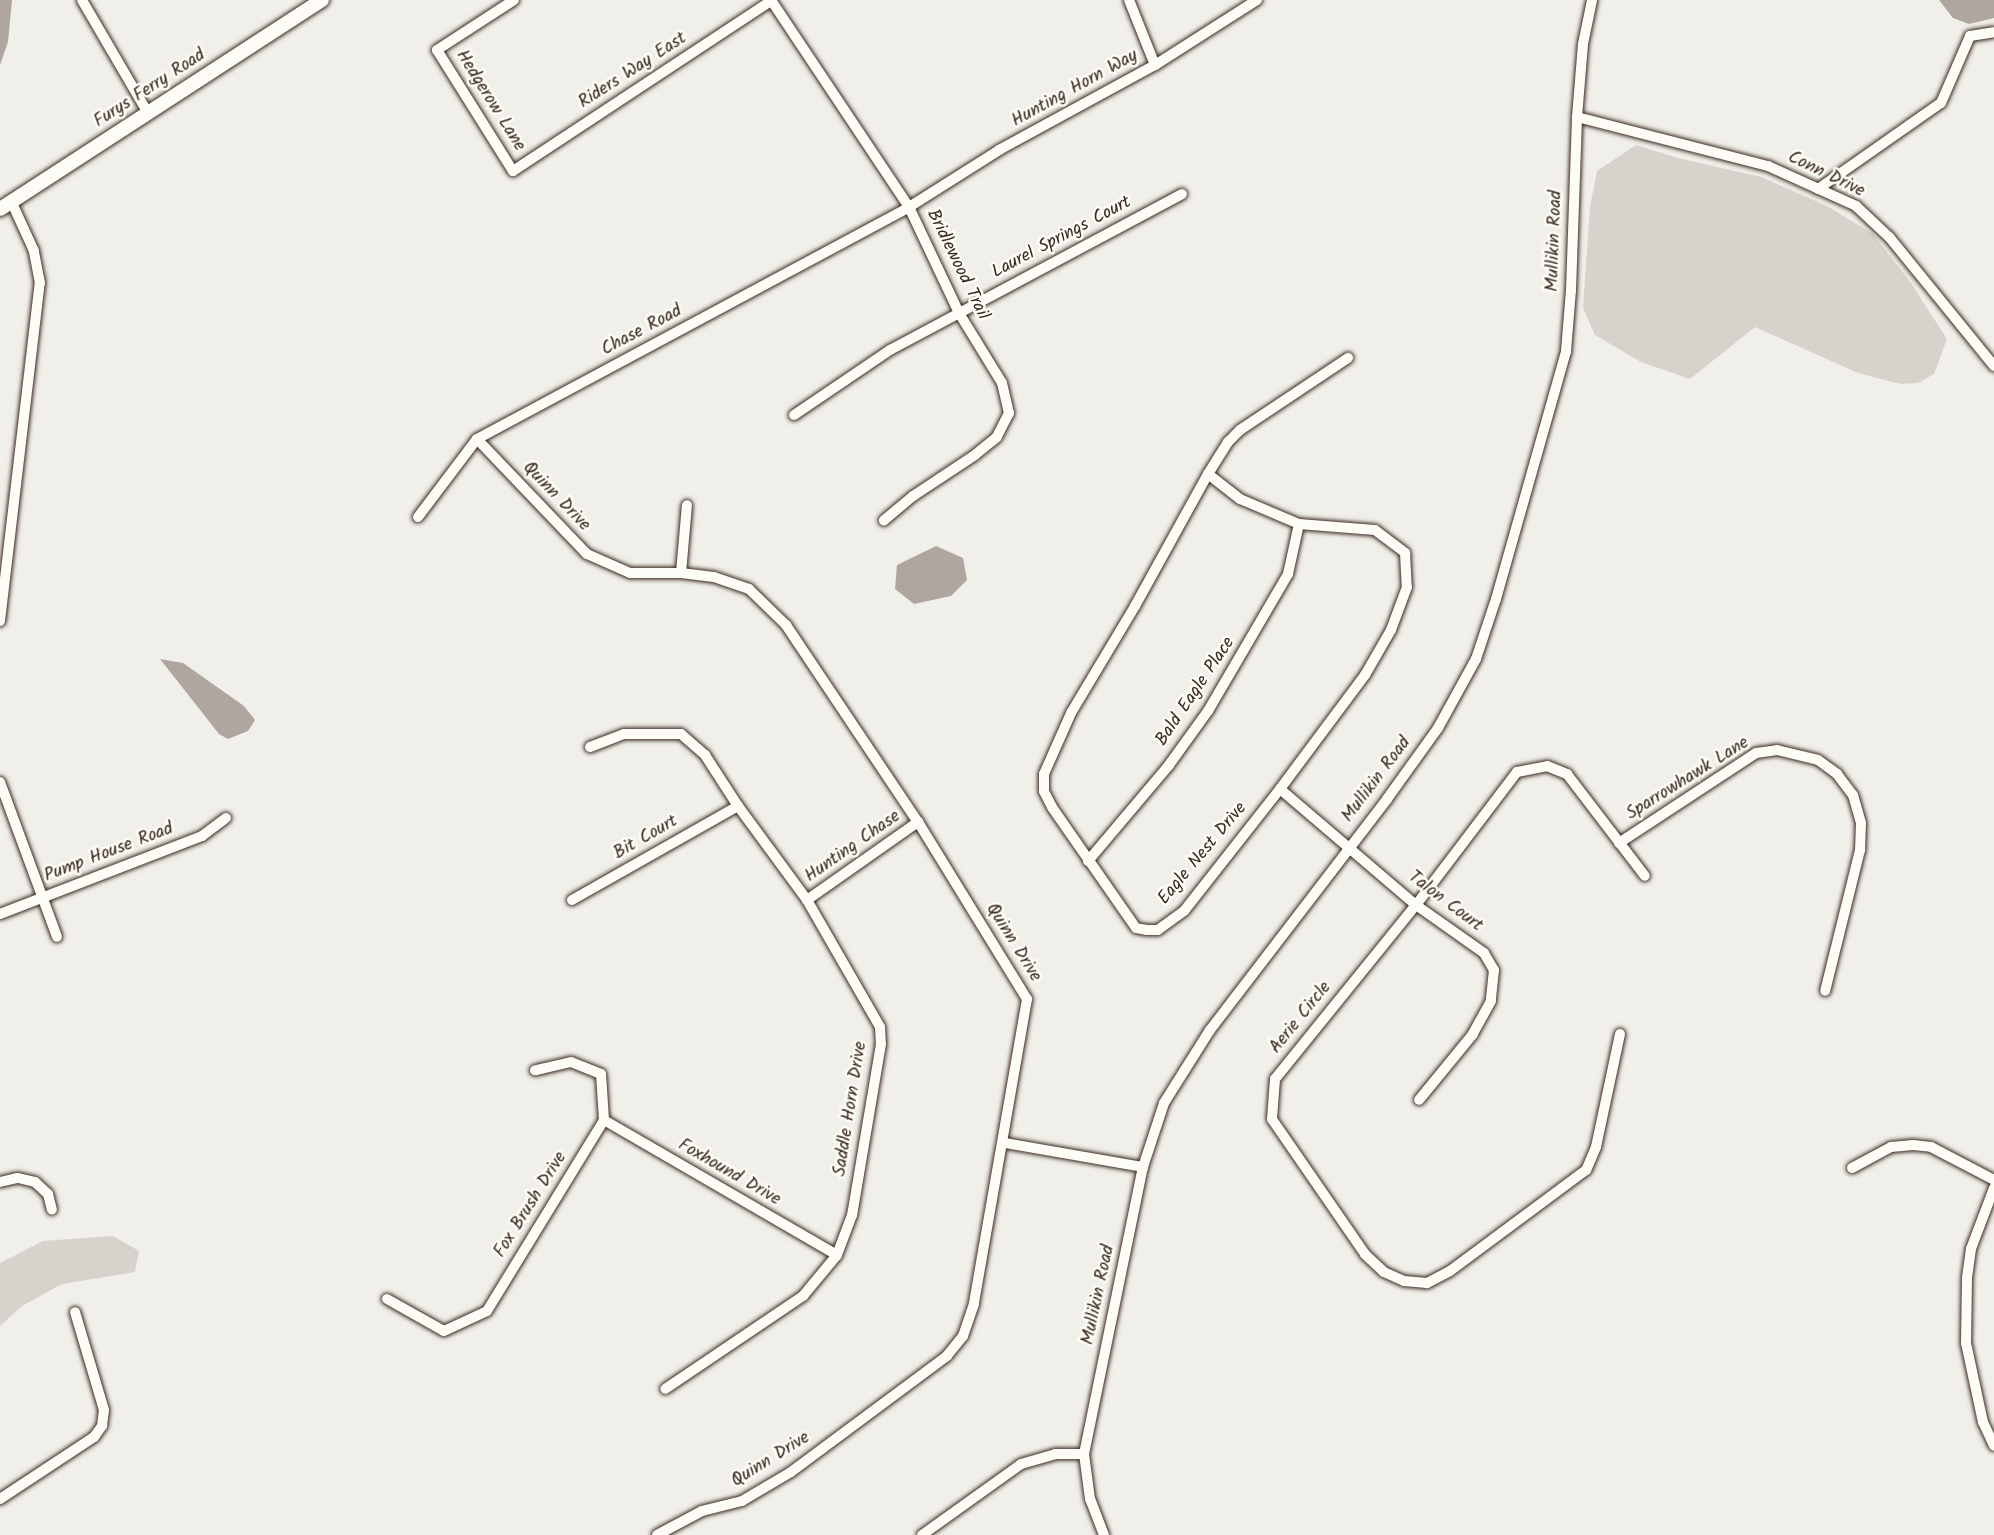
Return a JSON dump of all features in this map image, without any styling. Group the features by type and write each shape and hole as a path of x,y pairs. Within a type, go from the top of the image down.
{"main road":[{"name":"Furys Ferry Road","path":"6,206 322,0"}],"street":[{"path":"82,0 148,113"},
{"name":"Hedgerow Lane","path":"513,171 437,50 514,0"},
{"name":"Riders Way East","path":"513,171 771,0"},
{"name":"Bridlewood Trail","path":"771,0 909,207 958,313 1002,383 1009,413 996,437 982,449 913,496 884,520"},
{"path":"1129,0 1155,65"},
{"name":"Hunting Horn Way","path":"909,207 999,150 1155,65 1257,0"},
{"name":"Mullikin Road","path":"1104,1535 1090,1499 1084,1454 1143,1167 1164,1103 1210,1030 1387,799 1454,699 1476,659 1496,599 1566,351 1571,290 1577,117 1583,44 1592,0"},
{"path":"1818,189 1941,103 1970,36 1994,32"},
{"name":"Conn Drive","path":"1577,117 1768,166 1856,206 1890,238 1994,366"},
{"name":"Laurel Springs Court","path":"794,415 890,350 1182,194"},
{"path":"0,621 40,283 34,251 6,206"},
{"name":"Chase Road","path":"418,517 477,439 909,207"},
{"name":"Eagle Nest Drive","path":"1208,474 1240,499 1299,524 1375,530 1405,553 1407,587 1391,630 1364,675 1280,789 1184,911 1158,930 1136,928 1088,861 1044,791 1044,774 1071,713 1208,474 1228,442 1240,430 1348,358"},
{"name":"Quinn Drive","path":"477,439 587,554 630,573 681,573 714,577 749,589 786,625 918,822 1027,999 974,1304 963,1336 947,1356 791,1472 742,1501 702,1511 657,1535"},
{"path":"681,573 687,505"},
{"name":"Bald Eagle Place","path":"1088,861 1168,765 1208,711 1288,574 1299,524"},
{"name":"Saddle Horn Drive","path":"590,747 624,734 681,734 705,755 738,806 807,900 880,1027 881,1045 852,1214 837,1255 803,1296 666,1389"},
{"name":"Sparrowhawk Lane","path":"1619,843 1756,753 1777,750 1818,760 1837,774 1853,795 1861,823 1860,850 1825,991"},
{"name":"Aerie Circle","path":"1620,1034 1596,1147 1586,1170 1450,1271 1427,1283 1404,1281 1384,1272 1365,1255 1272,1119 1275,1079 1416,905 1517,772 1547,766 1567,774 1645,876"},
{"path":"0,782 57,937"},
{"name":"Talon Court","path":"1280,789 1416,905 1484,953 1494,970 1495,984 1491,1001 1473,1034 1419,1100"},
{"name":"Bit Court","path":"572,900 738,806"},
{"name":"Pump House Road","path":"0,914 202,836 226,818"},
{"name":"Hunting Chase","path":"807,900 918,822"},
{"path":"535,1070 571,1062 601,1074 604,1120"},
{"name":"Foxhound Drive","path":"604,1120 837,1255"},
{"name":"Fox Brush Drive","path":"387,1299 444,1331 487,1311 604,1120"},
{"path":"1004,1143 1143,1167"},
{"path":"1852,1168 1891,1147 1913,1144 1931,1147 1994,1180"},
{"path":"0,1182 18,1178 35,1182 48,1195 52,1210"},
{"path":"1994,1188 1971,1249 1966,1279 1966,1343 1983,1422 1994,1446"},
{"path":"0,1499 93,1437 102,1426 104,1410 75,1312"},
{"path":"922,1535 1021,1464 1055,1454 1084,1454"}],"shaded area":[{"path":"0,0 12,0 8,42 0,65"},
{"path":"1939,0 1994,0 1994,18 1969,24 1953,18"},
{"path":"1636,145 1678,158 1761,177 1827,206 1873,234 1911,283 1947,339 1934,374 1918,383 1901,384 1858,373 1755,327 1690,379 1641,362 1595,335 1583,308 1590,207 1597,171"},
{"path":"936,546 963,558 967,580 951,596 914,604 895,589 897,565"},
{"path":"160,659 183,663 244,706 255,720 248,731 228,739 219,734"},
{"path":"113,1236 139,1251 135,1272 62,1284 22,1306 0,1326 0,1263 43,1241"}]}
